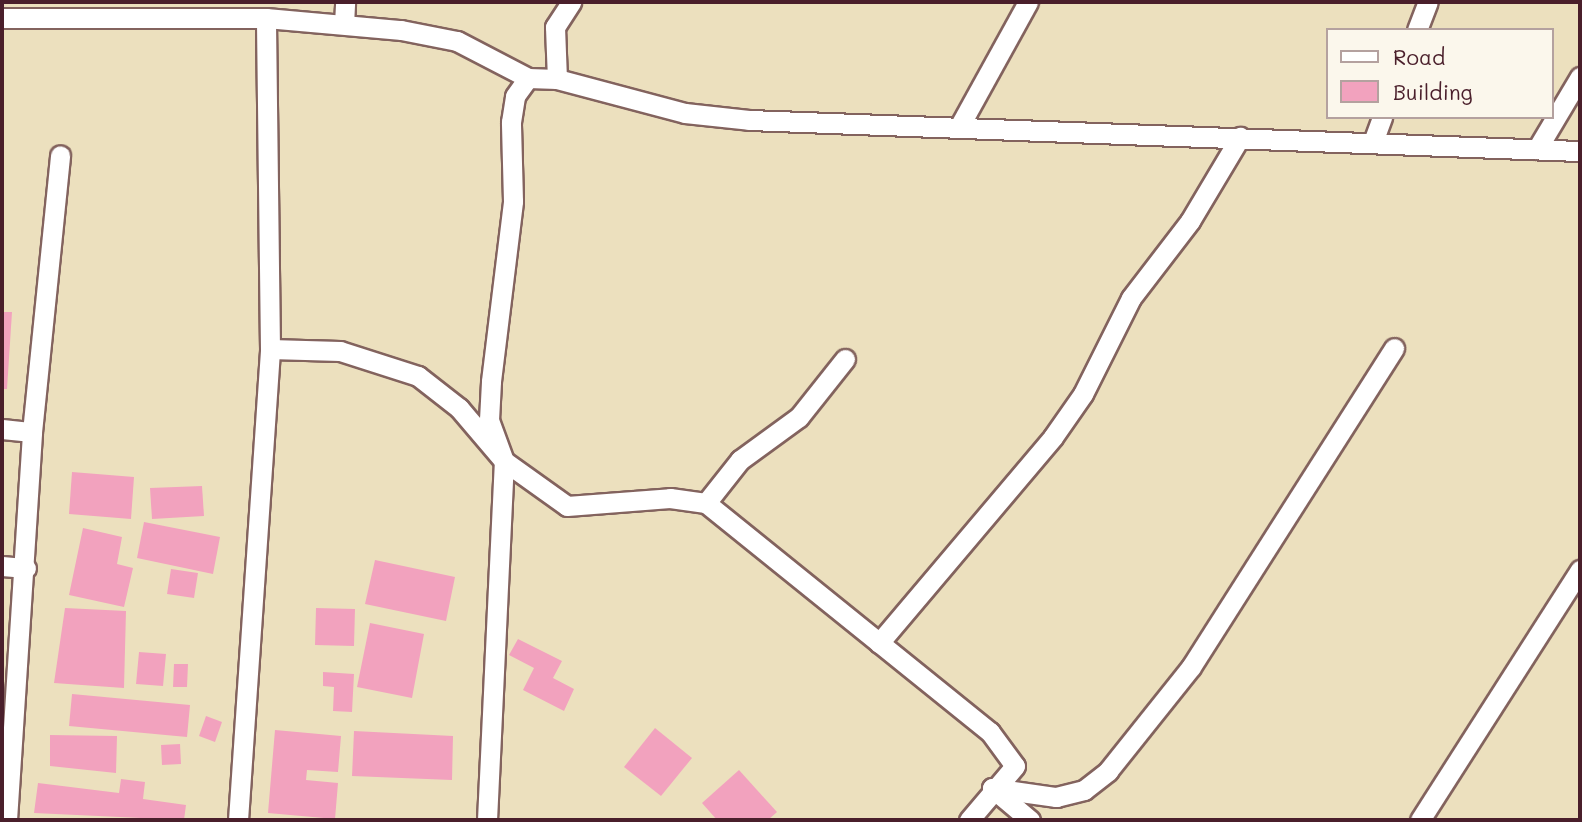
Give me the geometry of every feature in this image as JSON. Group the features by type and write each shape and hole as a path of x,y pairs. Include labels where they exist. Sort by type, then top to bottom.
{"street":[{"path":"344,24 345,2"},
{"path":"557,79 555,27 571,2"},
{"path":"959,127 1028,2"},
{"path":"1417,28 1427,2"},
{"path":"2,18 266,19 344,24 457,41 528,78 557,79 684,113 959,127 1580,151"},
{"path":"238,820 270,349 266,19"},
{"path":"1537,149 1580,77"},
{"path":"487,820 504,461 489,420 491,382 513,201 511,122 515,96 528,78"},
{"path":"1373,142 1381,119"},
{"path":"879,643 1053,437 1083,394 1131,298 1190,221 1240,137"},
{"path":"5,812 26,568 32,432 60,155"},
{"path":"992,788 1056,797 1084,790 1108,772 1191,667 1394,348"},
{"path":"270,349 340,351 418,376 459,408 504,461 567,506 670,498 706,503 990,732 1015,766 992,788 968,820"},
{"path":"706,503 740,460 799,417 845,359"},
{"path":"2,429 32,432"},
{"path":"2,566 26,568"},
{"path":"1420,820 1580,570"},
{"path":"992,788 1030,820"}],"building":[{"path":"2,312 12,312 7,389 2,389"},
{"path":"72,472 134,477 131,519 69,514"},
{"path":"202,486 204,516 152,519 150,488"},
{"path":"144,522 220,537 213,574 137,558"},
{"path":"83,528 122,537 117,564 133,568 124,607 69,595"},
{"path":"375,560 455,577 446,621 365,604"},
{"path":"171,569 198,573 194,598 167,594"},
{"path":"65,608 126,611 124,688 54,683"},
{"path":"316,608 355,609 354,646 315,645"},
{"path":"370,623 424,634 412,698 357,687"},
{"path":"518,639 562,661 553,678 574,689 564,711 523,690 534,668 509,655"},
{"path":"139,652 166,654 163,686 136,684"},
{"path":"174,664 188,664 187,687 173,687"},
{"path":"323,672 354,674 352,712 333,711 334,687 323,686"},
{"path":"72,694 190,705 187,737 69,726"},
{"path":"206,716 222,722 215,742 199,736"},
{"path":"655,728 692,758 661,796 624,767"},
{"path":"275,730 341,736 338,772 307,770 306,780 338,783 335,819 268,813"},
{"path":"354,731 453,736 452,780 352,776"},
{"path":"50,735 117,736 116,773 50,766"},
{"path":"180,744 181,764 162,765 161,745"},
{"path":"739,770 777,812 768,820 717,820 702,803"},
{"path":"121,779 145,782 143,799 186,805 184,820 34,813 38,783 119,793"}]}
